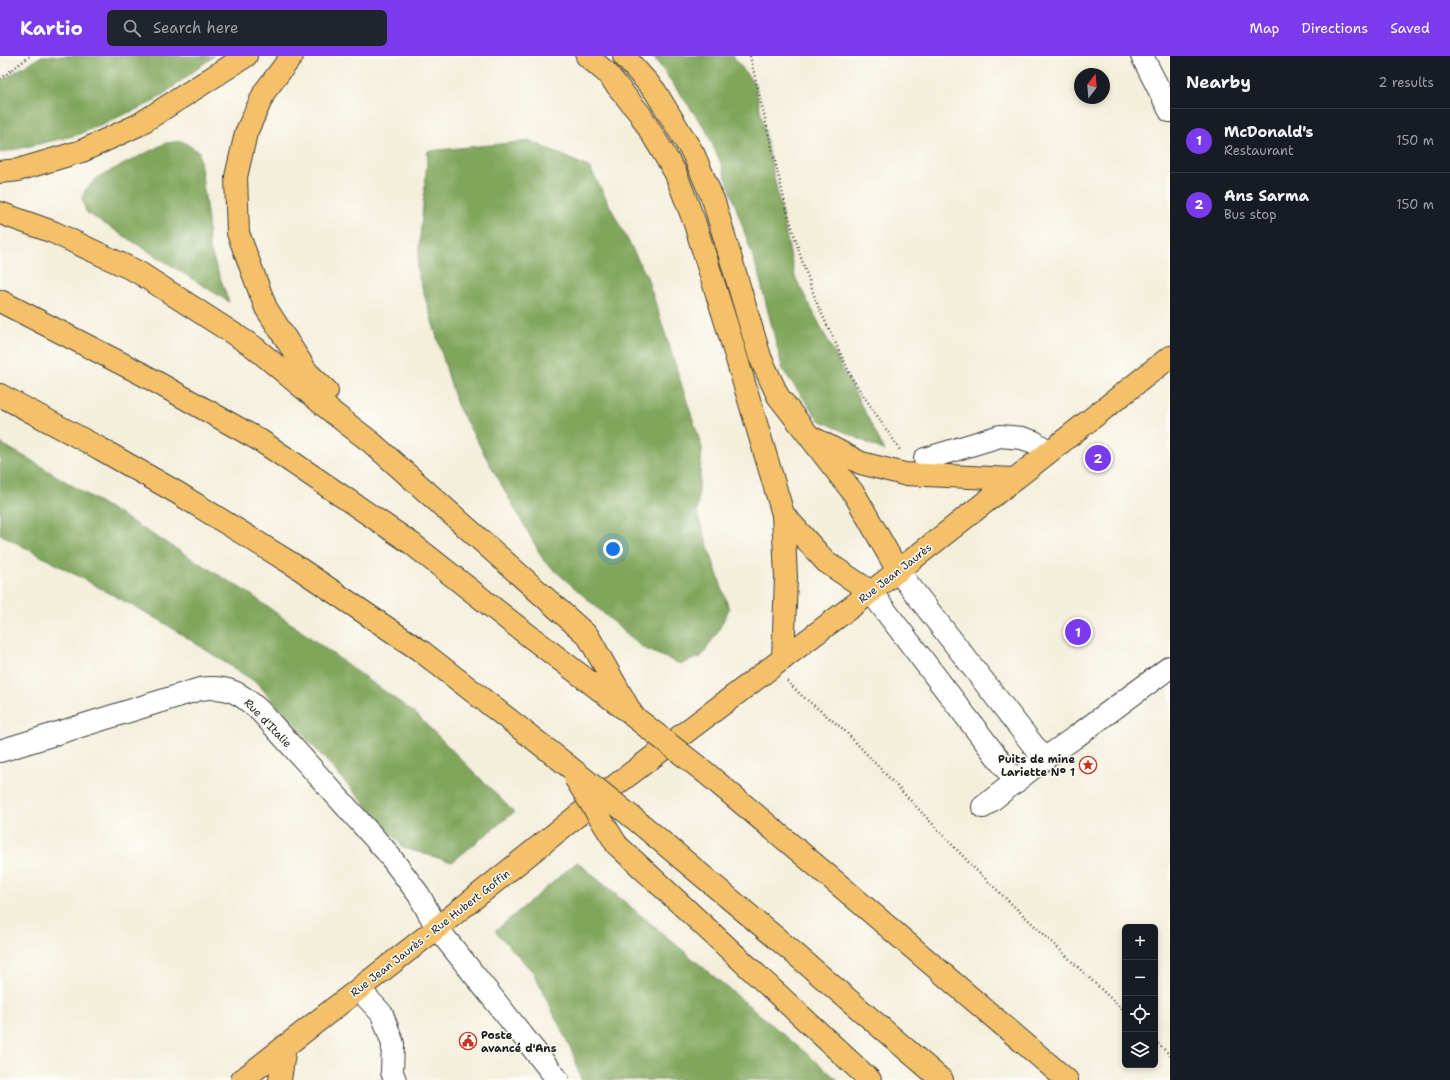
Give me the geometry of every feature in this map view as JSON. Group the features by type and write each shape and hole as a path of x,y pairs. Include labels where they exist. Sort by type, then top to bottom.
{"main road":[{"path":"0,172 18,170 82,151 138,125 246,56"},
{"path":"292,56 265,91 246,133 236,177 238,233 266,308 303,366 307,372 342,406 372,443"},
{"path":"587,56 606,72 640,114 675,172 694,221 783,514 786,578 779,662"},
{"path":"624,56 655,91 694,155 714,202 760,357 778,396 855,495 898,571"},
{"path":"0,213 53,232 138,272 254,347 372,443 588,636 633,716"},
{"path":"0,301 142,374 261,441 411,543 706,773 1067,1080"},
{"name":"Rue Jean Jaurès","path":"617,784 898,571 1170,357"},
{"path":"0,395 100,448 176,492 298,567 421,651 568,765 642,825 942,1080"},
{"path":"809,436 862,463 904,474 1014,479"},
{"path":"783,514 826,562 870,592"},
{"path":"568,765 617,845 837,1051 870,1080"},
{"name":"Rue Jean Jaurès - Rue Hubert Goffin","path":"242,1080 437,928 617,784"},
{"path":"280,1080 285,1046"},
{"path":"837,1051 864,1080"}],"street":[{"path":"1142,56 1170,111"},
{"path":"925,459 1000,436 1022,438 1034,442 1043,448 1047,453"},
{"path":"898,571 1044,759"},
{"path":"870,592 1016,782"},
{"path":"983,807 1044,759 1170,667"},
{"name":"Rue d'Italie","path":"0,751 200,688 216,687 234,691 247,699 261,712 386,850 419,895 437,928 558,1080"},
{"path":"359,989 382,1014 393,1044 392,1072 395,1080"}],"path":[{"path":"0,79 30,56"},
{"path":"750,56 786,207 801,258 818,306 853,380 902,454"},
{"path":"779,662 801,695 843,729 975,869 1122,1009"},
{"path":"1158,1044 1170,1055"}],"green space":[{"path":"42,56 214,56 153,102 77,135 0,153 0,81"},
{"path":"653,56 733,56 755,85 795,277 885,451 819,420 783,370 758,272 722,166 706,130"},
{"path":"182,141 199,152 208,221 209,247 229,302 86,212 82,198 86,189 98,177 166,143"},
{"path":"531,141 590,168 647,277 702,448 697,513 729,609 717,633 701,657 680,664 643,648 544,561 457,405 417,270 428,151"},
{"path":"0,443 29,459 250,594 416,714 514,812 452,862 404,848 257,683 161,621 0,534"},
{"path":"577,862 838,1080 581,1080 572,1051 533,972 495,931"}],"place":[{"name":"Ans Sarma","path":"1098,458"},
{"name":"McDonald's","path":"1078,632"},
{"name":"Puits de mine Lariette N° 1","path":"1088,765"},
{"name":"Poste avancé d'Ans","path":"468,1041"}]}
